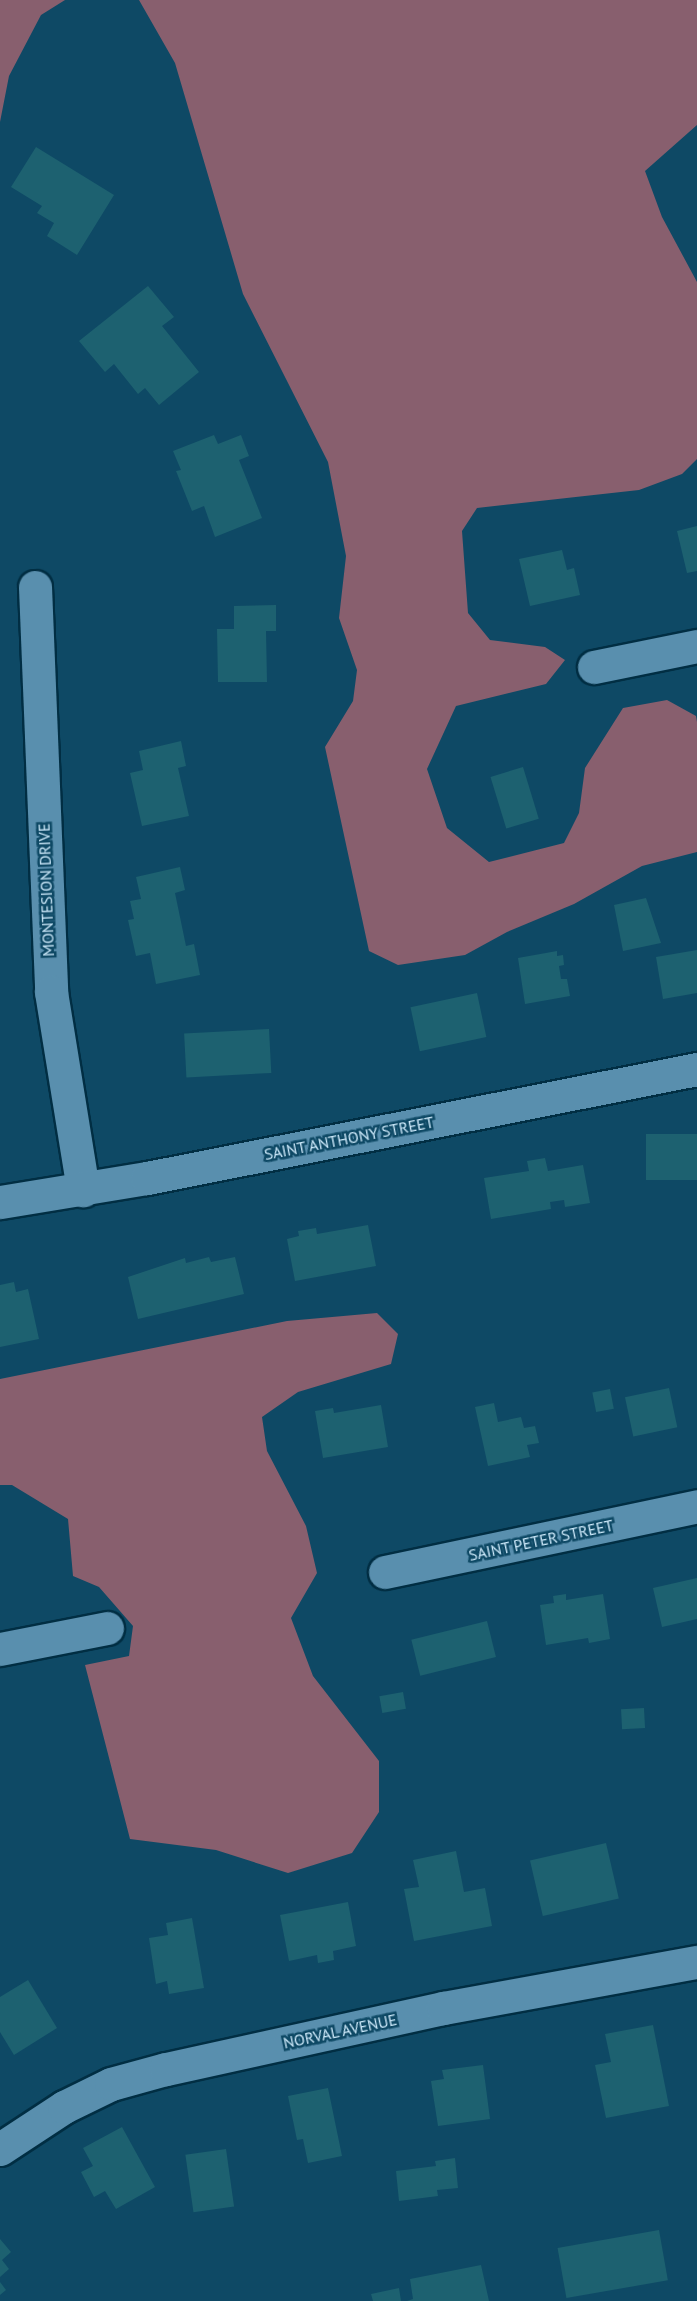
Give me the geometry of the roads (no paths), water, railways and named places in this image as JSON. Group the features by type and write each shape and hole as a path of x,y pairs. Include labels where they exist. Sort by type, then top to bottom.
{"street":[{"name":"MONTESION DRIVE","path":"35,587 51,992 83,1190"},
{"path":"594,667 697,646"},
{"name":"SAINT ANTHONY STREET","path":"0,1202 83,1190 697,1069"},
{"name":"SAINT PETER STREET","path":"385,1572 697,1506"},
{"path":"0,1649 107,1628"},
{"name":"NORVAL AVENUE","path":"0,2149 64,2107 111,2084 166,2069 443,2008 697,1962"}]}
